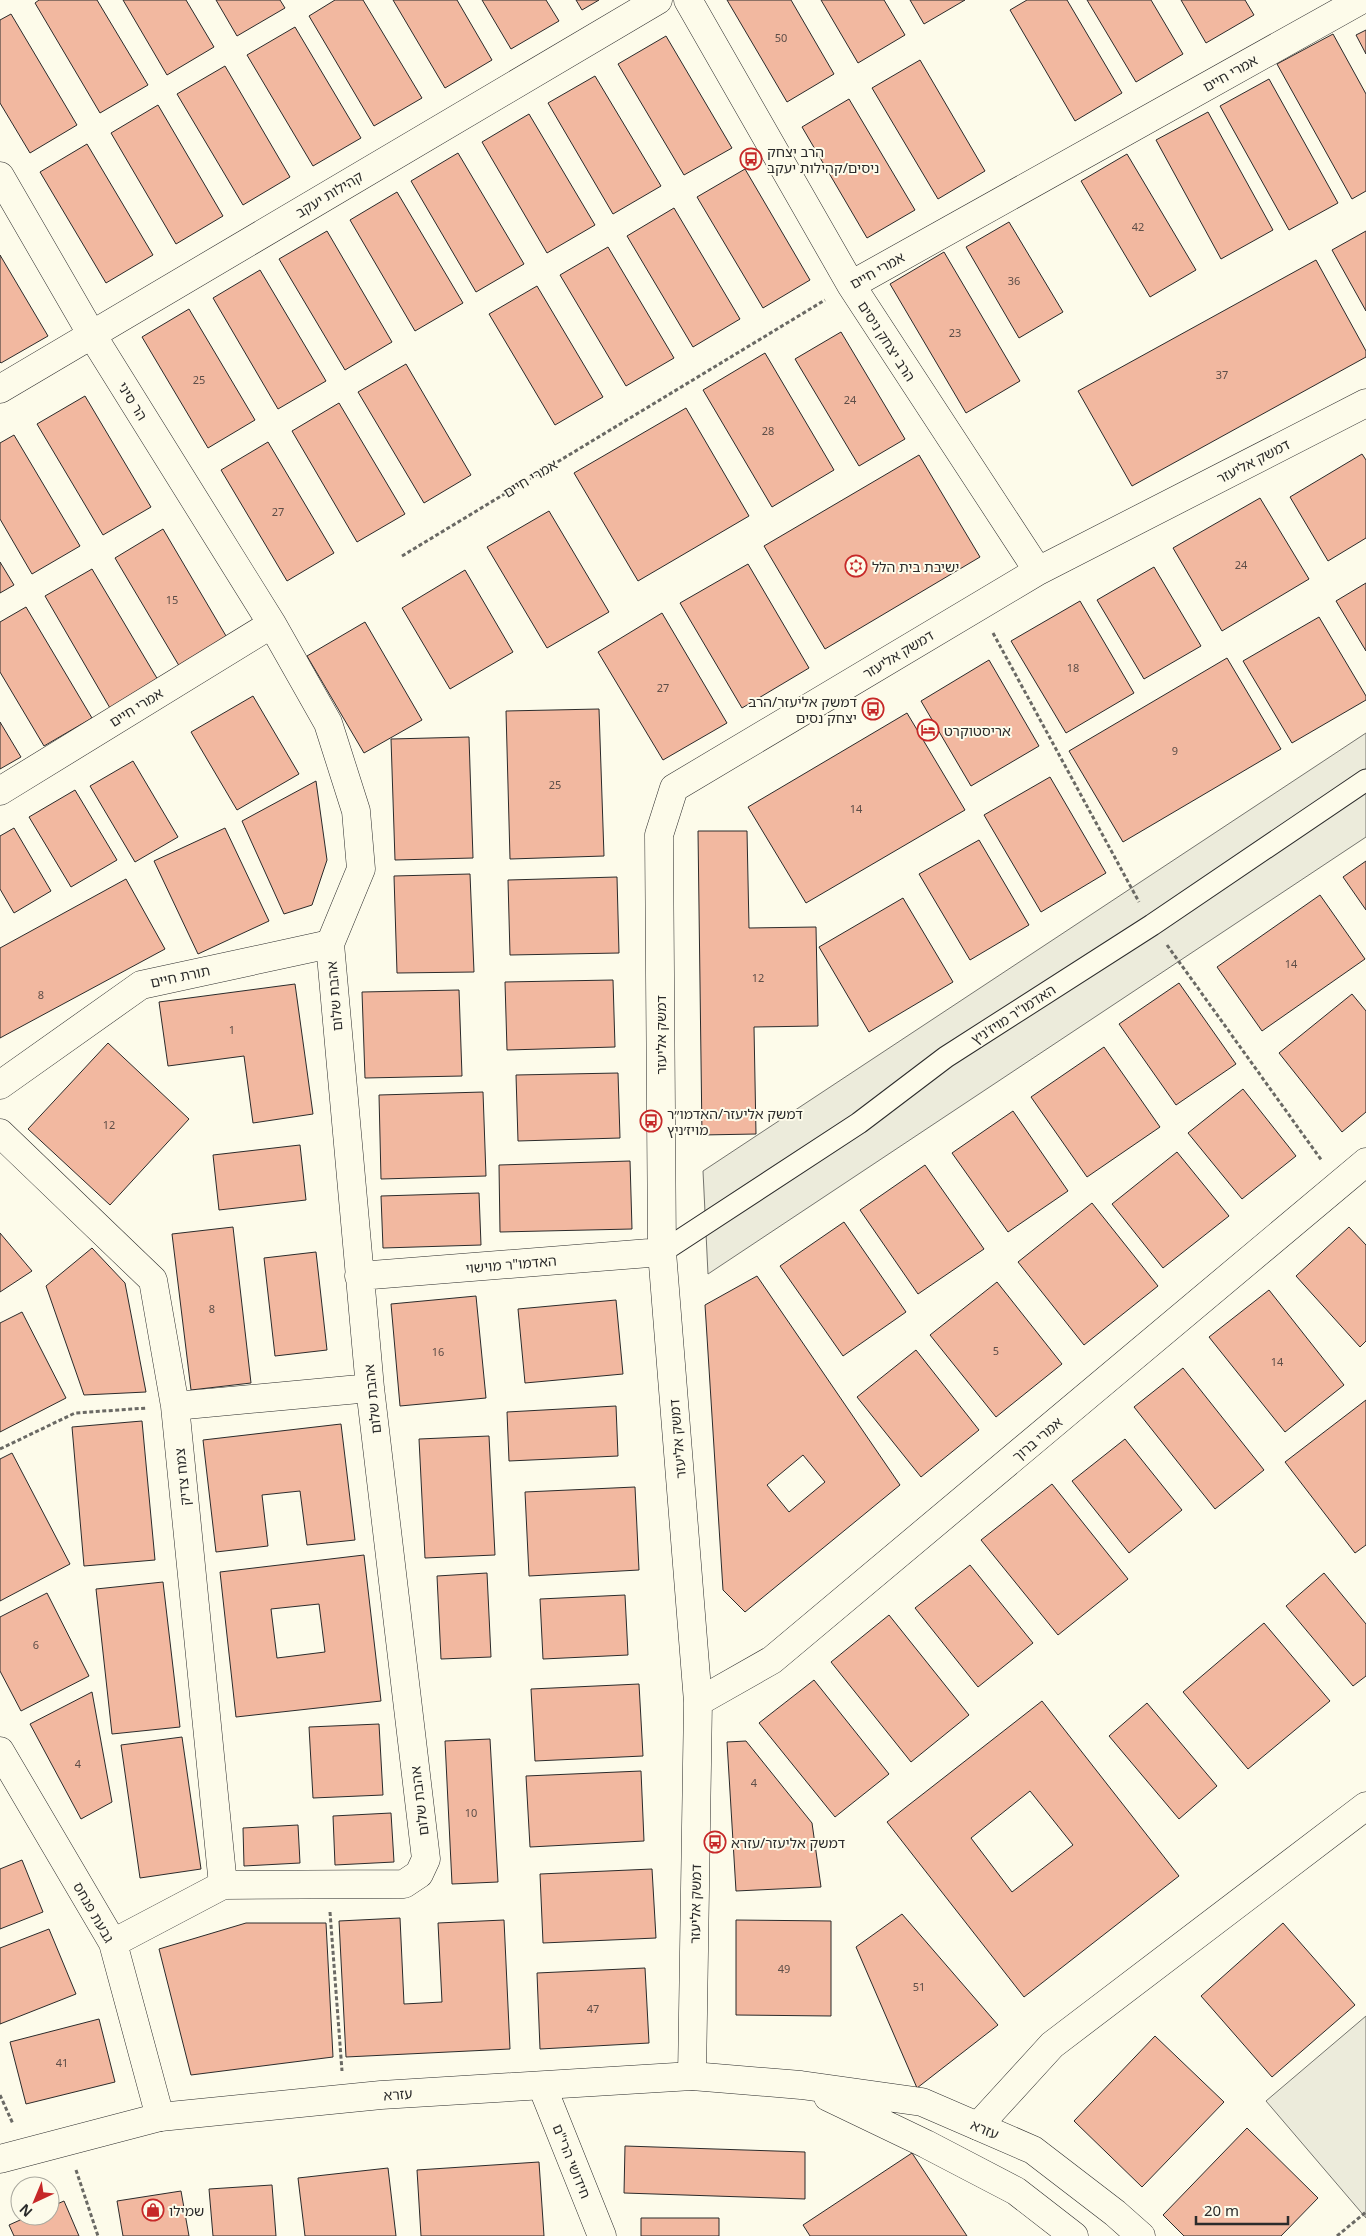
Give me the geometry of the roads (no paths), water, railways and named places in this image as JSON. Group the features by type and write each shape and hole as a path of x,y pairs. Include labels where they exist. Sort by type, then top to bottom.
{"street":[{"name":"קהילות יעקב","path":"0,389 658,0"},
{"name":"הרב יצחק ניסים","path":"688,0 851,285 1038,571"},
{"name":"אמרי חיים","path":"851,285 1361,0"},
{"name":"הר סיני","path":"0,176 92,335 272,624"},
{"name":"דמשק אליעזר","path":"692,2076 698,1702 662,1252 659,834 674,788 1038,571 1366,403"},
{"name":"אמרי חיים","path":"0,791 272,624"},
{"name":"אהבת שלום","path":"113,1942 223,1885 404,1884 419,1874 426,1859 370,1388 330,944 361,869 356,811 328,724 272,624"},
{"name":"האדמו\"ר מויז'ניץ","path":"662,1252 859,1123 946,1057 1152,925 1366,780"},
{"name":"תורת חיים","path":"0,1084 141,985 330,944"},
{"name":"צמח צדיק","path":"0,1133 153,1280 175,1406 223,1885"},
{"name":"אמרי ברוך","path":"698,1702 772,1660 1366,1162"},
{"name":"האדמו\"ר מוישוי","path":"359,1276 662,1252"},
{"path":"175,1406 370,1388"},
{"name":"גבעת פנחס","path":"0,1753 113,1942 160,2117"},
{"path":"978,2126 1052,2045 1366,1806"},
{"name":"עזרא","path":"0,2159 160,2117 344,2099 692,2076 801,2085 922,2102 1033,2150 1115,2213 1141,2236"},
{"name":"עזרא","path":"801,2085 926,2144 1016,2191 1074,2236"},
{"name":"חידושי הרי\"ם","path":"542,2086 602,2236"}],"place":[{"name":"הרב יצחק ניסים/קהילות יעקב","path":"751,159"},
{"name":"ישיבת בית הלל","path":"856,566"},
{"name":"דמשק אליעזר/הרב יצחק נסים","path":"873,709"},
{"name":"אריסטוקרט","path":"928,730"},
{"name":"דמשק אליעזר/האדמו״ר מויז׳ניץ","path":"651,1121"},
{"name":"דמשק אליעזר/עזרא","path":"715,1842"},
{"name":"שמילו","path":"153,2210"}]}
